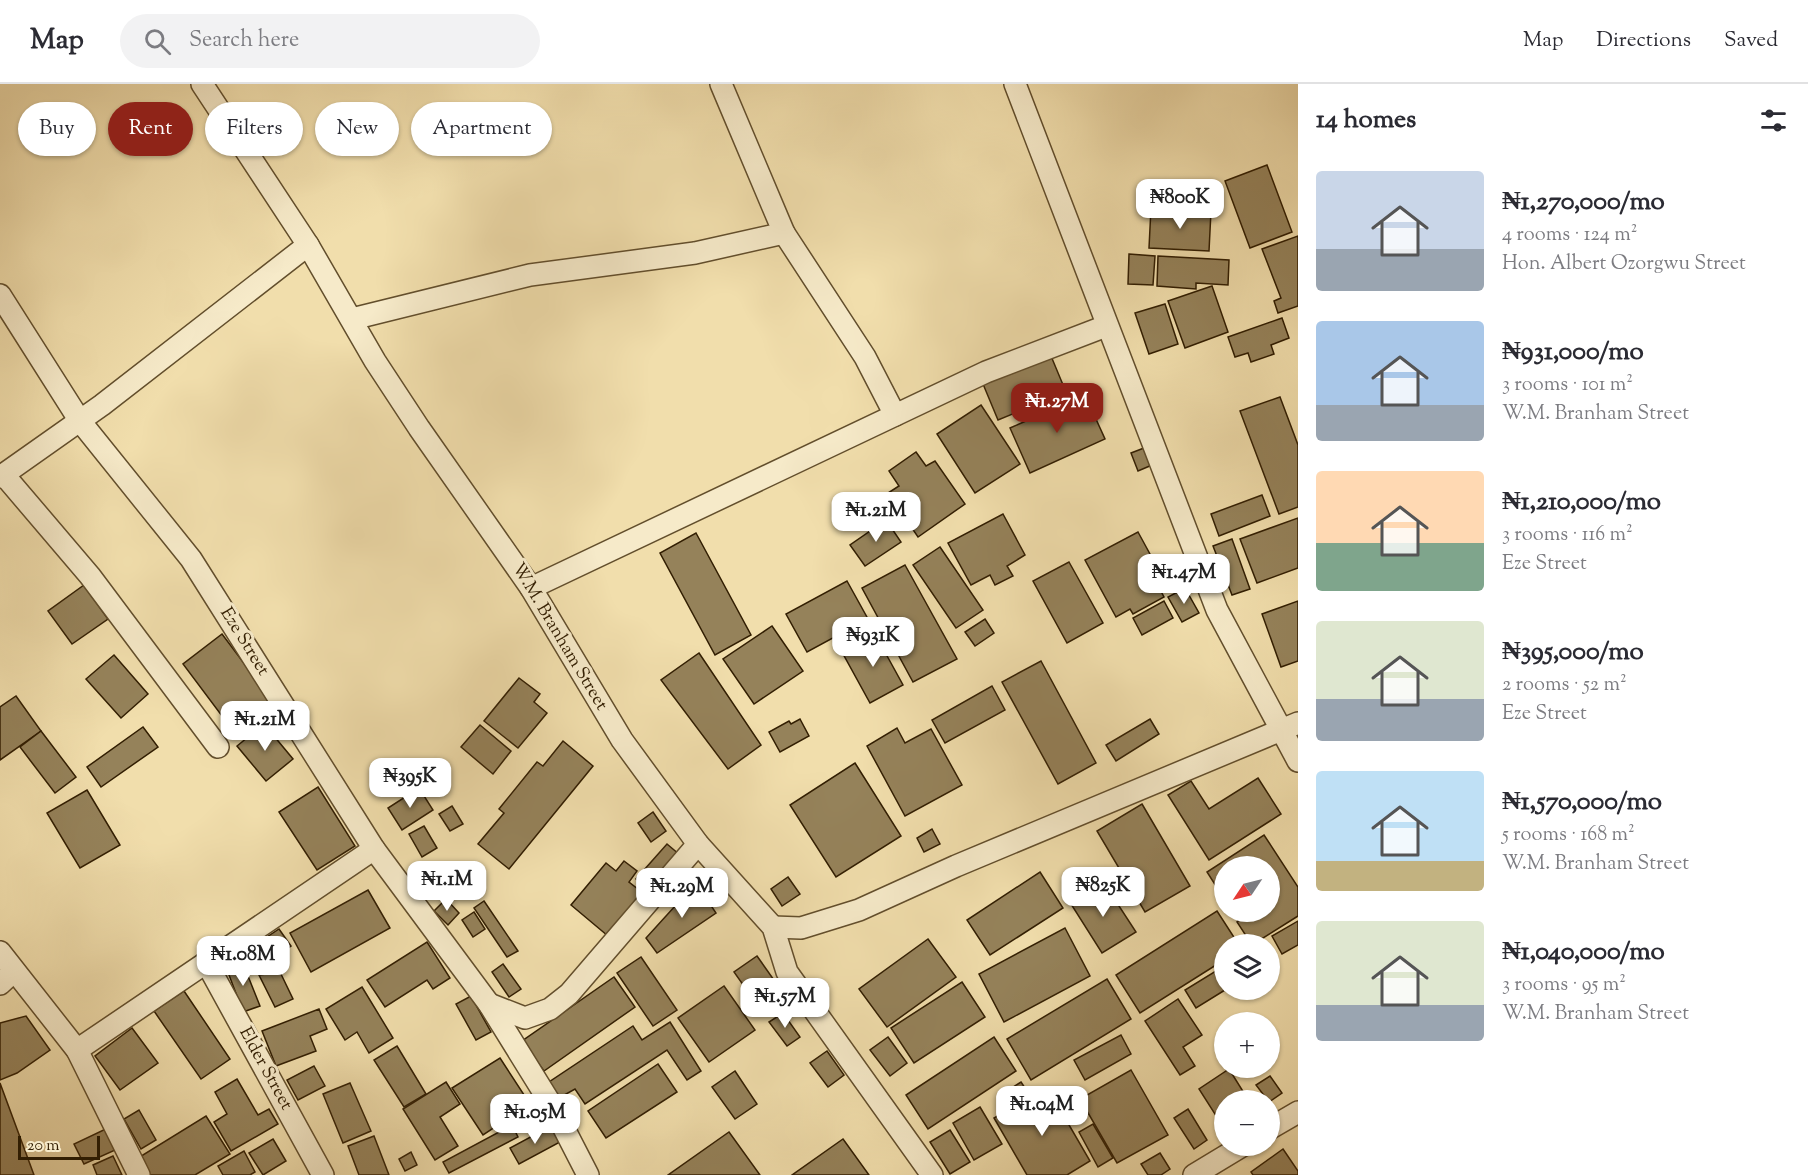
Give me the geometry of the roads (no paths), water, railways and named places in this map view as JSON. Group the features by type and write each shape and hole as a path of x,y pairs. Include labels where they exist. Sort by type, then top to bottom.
{"street":[{"name":"W.M. Branham Street","path":"202,84 308,245 375,361 531,588 622,740 698,844 773,927 787,972 932,1175"},
{"path":"721,84 784,232 865,357 895,415"},
{"path":"1016,84 1106,326 1191,536 1217,610 1289,727 1298,761"},
{"path":"352,319 530,275 694,253 784,232"},
{"path":"218,747 90,576 2,476 80,421 308,245"},
{"name":"Eze Street","path":"0,295 80,421 191,559 374,849 489,1004 554,1109 588,1175"},
{"path":"531,588 986,372 1106,326"},
{"path":"773,927 801,928 859,910 966,861 1289,727"},
{"path":"489,1004 525,1018 550,1009 569,994 698,844"},
{"path":"77,1050 374,849"},
{"path":"0,952 7,977 77,1050 139,1175"},
{"name":"Elder Street","path":"206,962 323,1175"},
{"path":"1280,1123 1298,1112"},
{"path":"1194,1175 1225,1156"}]}
